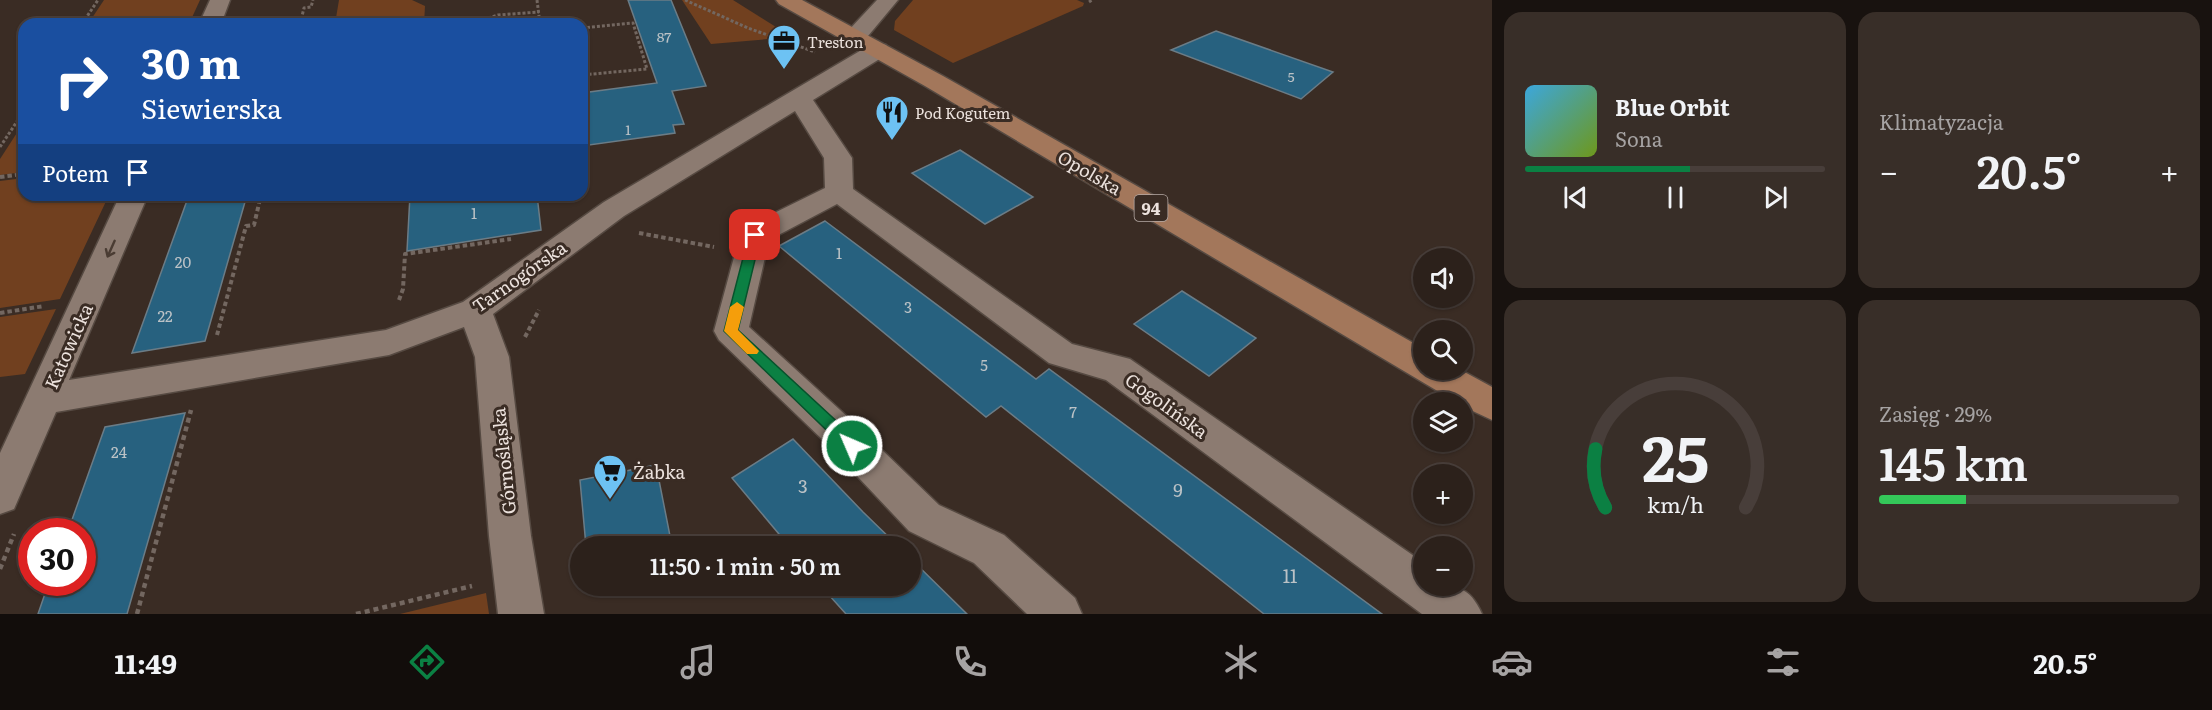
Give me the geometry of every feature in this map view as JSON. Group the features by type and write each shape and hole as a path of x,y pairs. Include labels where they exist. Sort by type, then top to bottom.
{"main road":[{"name":"Opolska","path":"786,0 867,43 1413,360"},
{"path":"1448,380 1492,405"}],"street":[{"path":"212,18 220,0"},
{"name":"Tarnogórska","path":"44,399 389,342 475,309 614,209 798,96 867,43 888,0"},
{"path":"798,96 838,158 838,192 755,235 731,331 838,431 924,518 988,549 1059,614"},
{"name":"Gogolińska","path":"838,192 1061,354 1117,369 1459,614"},
{"name":"Katowicka","path":"0,496 131,201"},
{"name":"Górnośląska","path":"475,309 492,357 521,614"}],"path":[{"path":"86,18 98,0"},
{"path":"302,18 304,8 311,7 313,0"},
{"path":"537,0 540,18"},
{"path":"488,18 498,15 539,12"},
{"path":"588,27 633,22 647,69 588,74"},
{"path":"0,147 18,120"},
{"path":"0,177 18,175"},
{"path":"214,346 246,226 254,225 260,201"},
{"path":"637,233 751,253"},
{"path":"395,306 404,292 401,266 405,254 517,238"},
{"path":"0,313 54,305"},
{"path":"137,614 193,403"},
{"path":"356,614 516,576"}],"shaded area":[{"path":"104,0 200,0 192,18 92,18"},
{"path":"339,0 412,0 425,6 424,18 336,18"},
{"path":"682,0 733,0 792,37 711,44"},
{"path":"913,0 1077,0 1084,3 1083,6 953,63 894,30 895,21"},
{"path":"18,131 18,173 0,175 0,159"},
{"path":"18,179 18,201 106,201 60,299 0,308 0,181"},
{"path":"56,309 25,374 0,377 0,317"},
{"path":"486,593 489,614 400,614"}],"building":[{"path":"628,0 671,0 706,86 672,91 684,124 673,125 675,133 588,145 588,92 657,83"},
{"path":"1216,31 1333,72 1301,99 1171,50"},
{"path":"960,150 1033,197 985,224 912,173"},
{"path":"187,201 245,201 205,341 132,353"},
{"path":"410,201 538,201 541,230 407,251"},
{"path":"825,221 1036,379 1049,369 1382,614 1264,614 1001,406 986,417 779,246"},
{"path":"1182,291 1256,338 1209,376 1134,324"},
{"path":"185,413 127,614 38,614 44,596 96,596 96,518 73,518 105,427"},
{"path":"793,439 888,536 781,536 732,478"},
{"path":"656,465 670,536 585,536 580,480"},
{"path":"921,569 967,614 846,614 830,596 921,596"}],"slow traffic":[{"path":"737,307 731,331 752,351"}],"place":[{"name":"Treston","path":"784,70"},
{"name":"Pod Kogutem","path":"892,141"},
{"name":"Żabka","path":"610,500"}],"route":[{"path":"755,235 731,331 852,446"}]}
